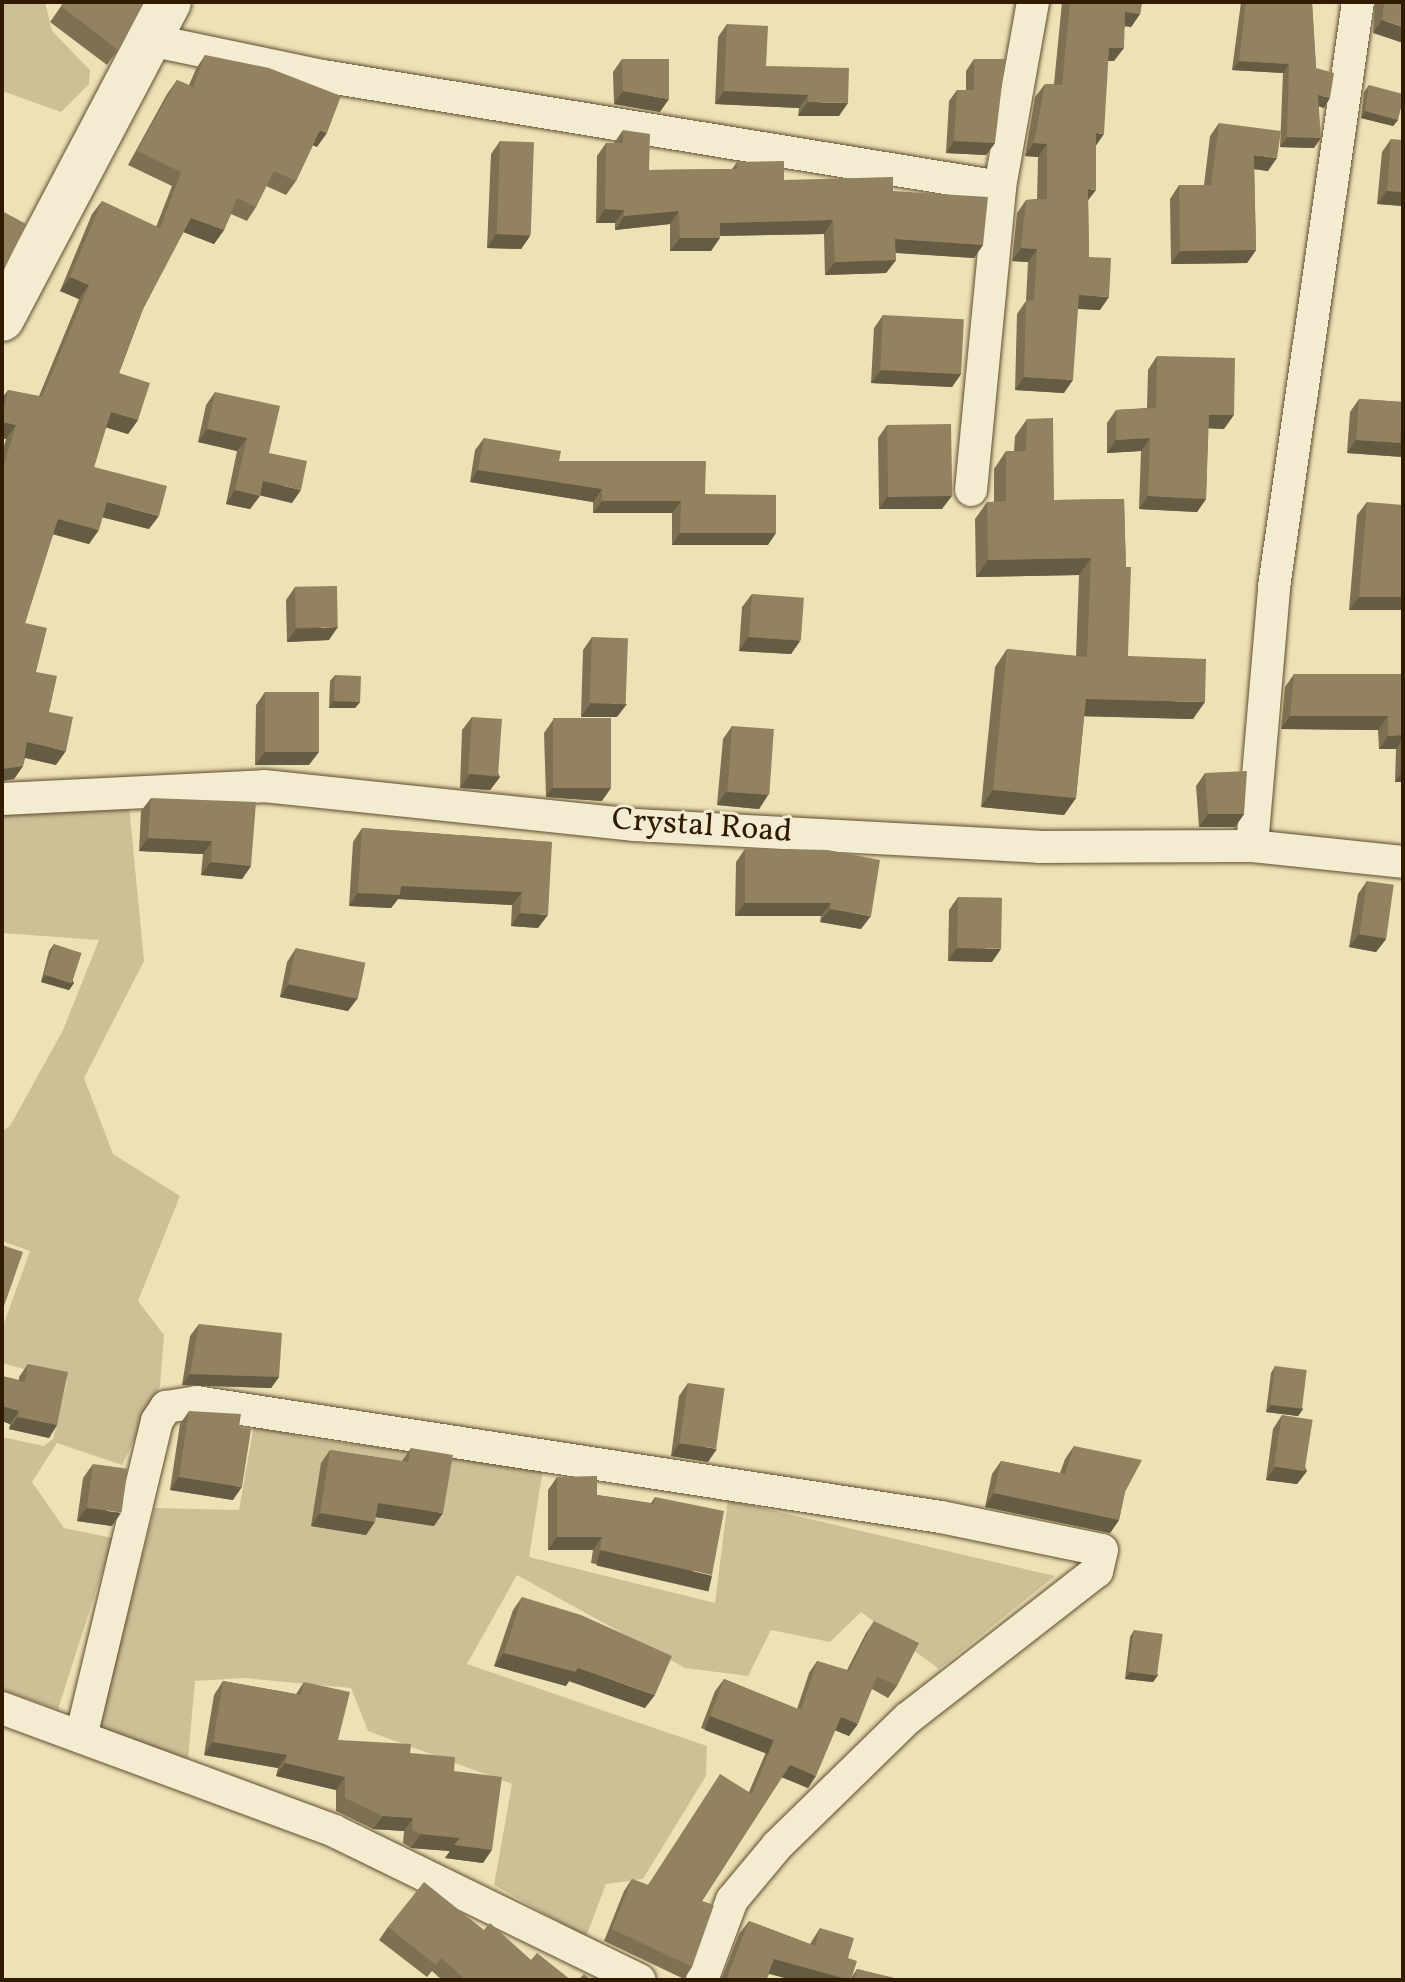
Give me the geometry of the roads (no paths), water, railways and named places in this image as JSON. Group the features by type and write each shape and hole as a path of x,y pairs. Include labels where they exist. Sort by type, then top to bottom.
{"street":[{"path":"971,490 1000,187 1033,2"},
{"path":"1252,846 1274,587 1358,2"},
{"path":"2,319 160,21 338,78 1000,187"},
{"name":"Crystal Road","path":"2,799 264,786 651,826 1038,847 1252,846 1403,862"},
{"path":"81,1737 157,1421 166,1407 196,1402 941,1517 1102,1550 1097,1571 908,1718 777,1846 732,1900 702,1980"},
{"path":"2,1708 334,1831 640,1980"}]}
